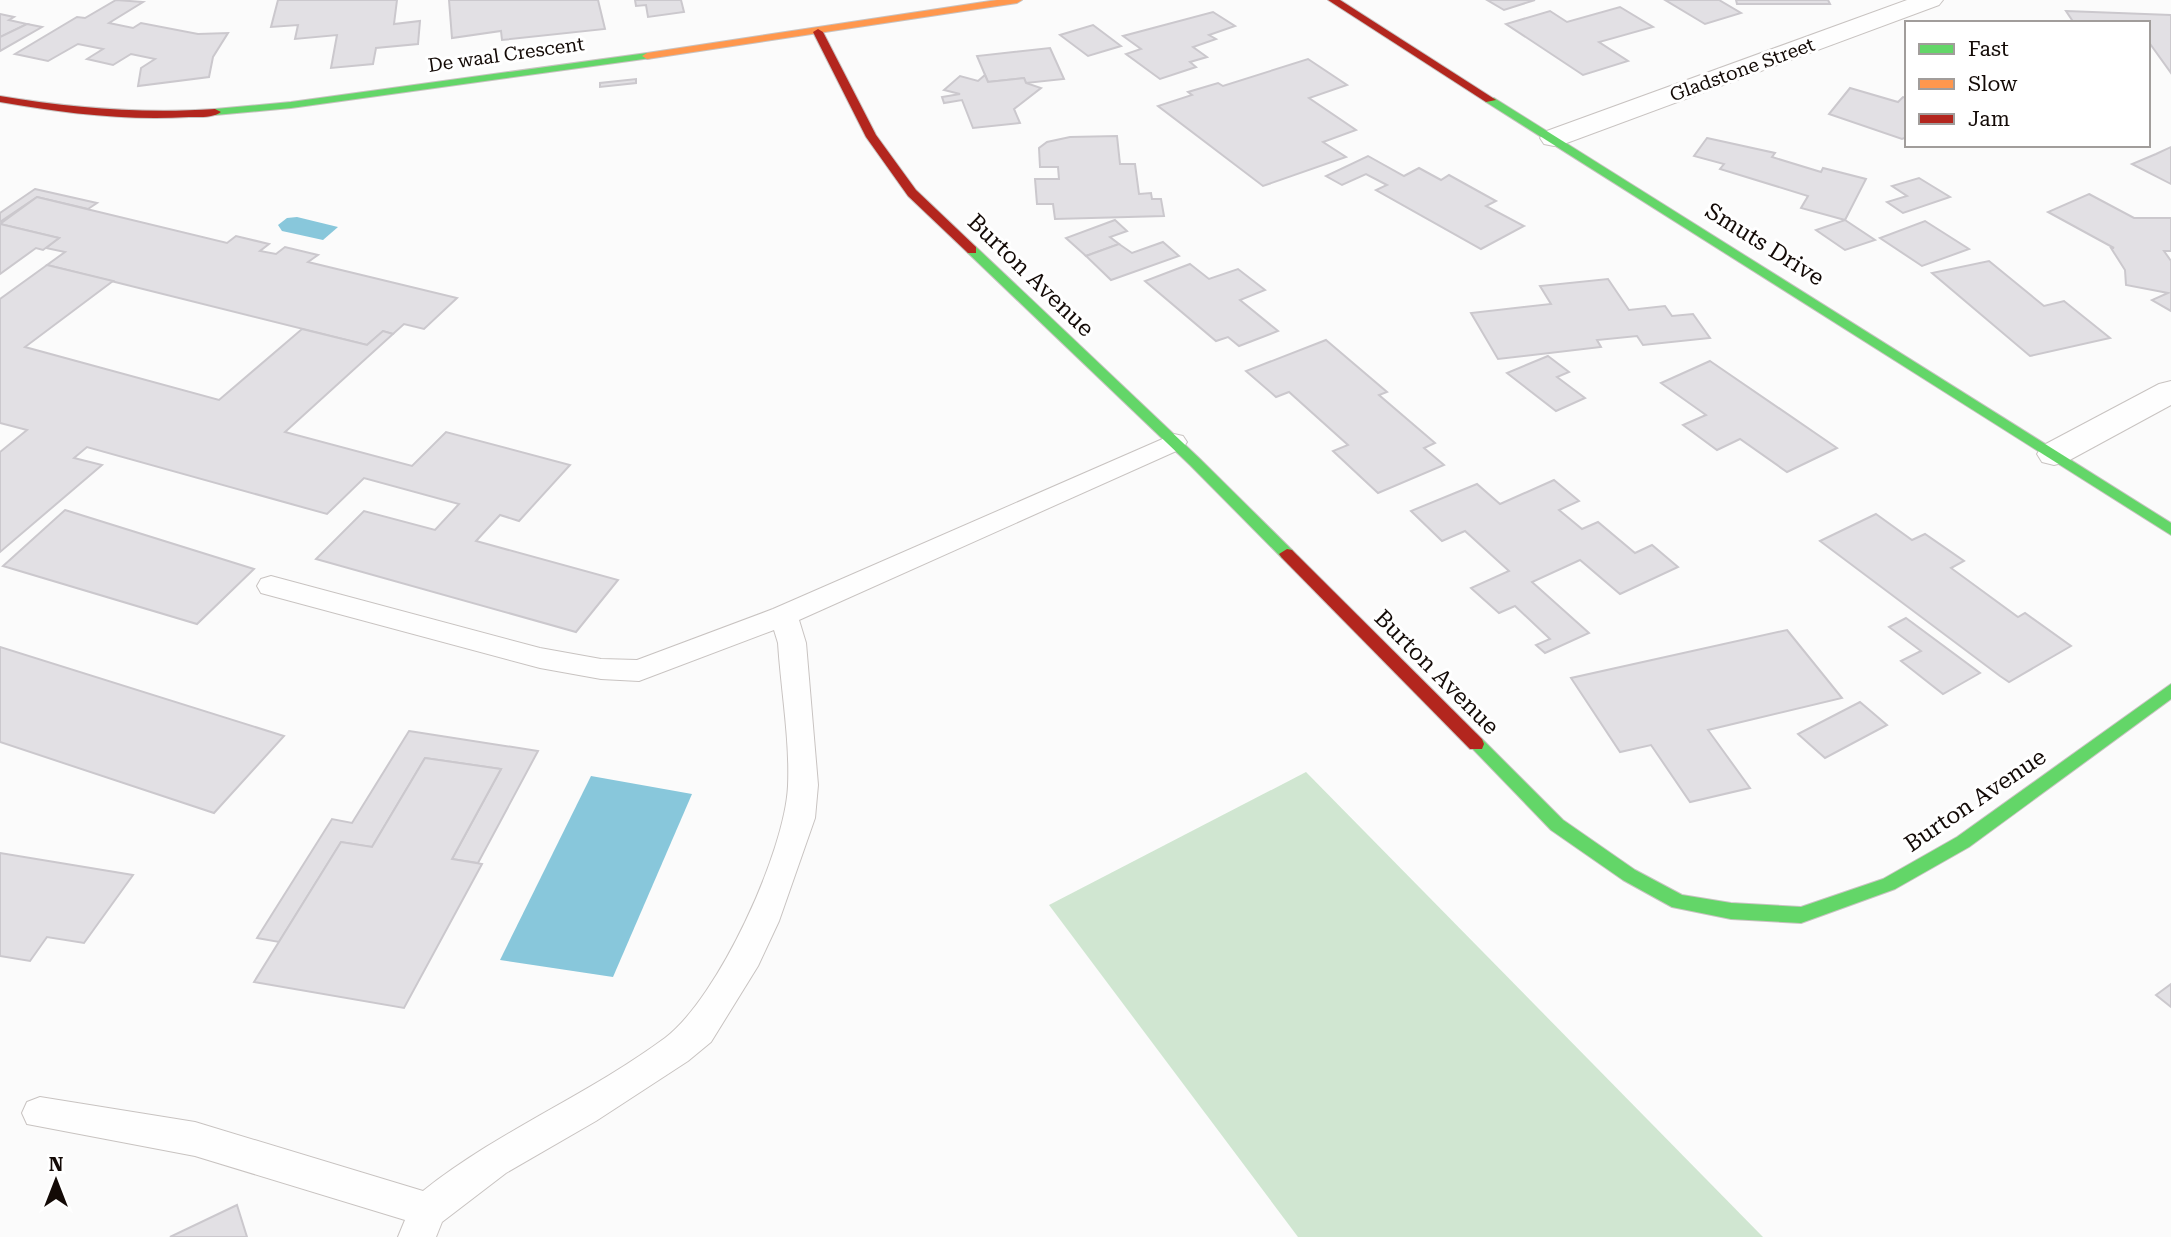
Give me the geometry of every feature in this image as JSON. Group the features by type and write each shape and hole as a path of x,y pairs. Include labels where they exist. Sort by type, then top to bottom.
{"street":[{"name":"De waal Crescent","path":"0,100 74,113 163,117 207,113 304,103 818,32 1017,0"},
{"name":"Smuts Drive","path":"1333,0 2171,530"},
{"name":"Gladstone Street","path":"1554,138 1930,0"},
{"name":"Burton Avenue","path":"818,32 870,135 912,193 1174,442 1557,825 1629,875 1678,902 1731,911 1801,915 1889,884 1963,842 2171,690"},
{"path":"2054,454 2171,391"}],"lane":[{"path":"271,586 540,658 601,669 639,671 783,616 1174,442"},
{"path":"40,1113 195,1139 423,1224 493,1161 583,1110 676,1050 699,1031 739,968 763,921 799,818 803,785 792,643 783,616"}],"green space":[{"path":"1306,772 1763,1237 1298,1237 1049,905"}],"water":[{"path":"297,217 338,227 323,240 282,231 278,225 287,218"},
{"path":"591,776 692,794 613,977 500,960"}],"building":[{"path":"116,0 143,2 109,23 133,28 141,23 198,34 228,33 213,57 209,77 138,86 141,68 155,59 131,54 113,65 87,59 103,49 78,44 48,61 15,54 77,17 85,18"},
{"path":"278,0 397,0 394,24 420,21 418,44 376,48 373,64 331,68 337,35 295,39 298,25 271,27"},
{"path":"449,0 598,0 605,29 502,40 501,31 452,38"},
{"path":"635,0 681,0 684,12 648,17 646,5 636,6"},
{"path":"1487,0 1535,0 1504,10"},
{"path":"1665,0 1719,0 1741,13 1705,24"},
{"path":"1736,0 1828,0 1830,4 1737,4"},
{"path":"1620,7 1653,27 1599,42 1628,61 1583,75 1506,24 1550,11 1567,22"},
{"path":"2066,11 2171,15 2171,73 2150,44 2150,21 2073,21"},
{"path":"1213,12 1235,26 1209,35 1216,39 1193,47 1207,57 1190,62 1196,67 1160,79 1126,54 1141,49 1123,36"},
{"path":"0,14 14,17 9,20 27,24 0,37"},
{"path":"27,24 42,27 0,51 0,37"},
{"path":"1093,25 1121,46 1088,56 1060,35"},
{"path":"1050,48 1064,79 1026,83 1024,78 988,82 977,56"},
{"path":"1308,59 1347,85 1309,98 1356,130 1323,142 1346,157 1263,186 1158,106 1192,95 1188,92 1218,83 1223,86"},
{"path":"985,75 988,82 1024,78 1026,83 1041,88 1014,109 1020,123 973,128 962,100 944,103 942,97 960,94 944,90 960,76 978,81"},
{"path":"636,79 636,83 600,87 600,83"},
{"path":"1850,88 1898,102 1905,98 1905,138 1902,139 1829,114"},
{"path":"1117,136 1120,164 1135,164 1139,194 1151,193 1152,199 1161,199 1164,216 1055,219 1053,204 1037,204 1035,179 1059,179 1058,167 1040,167 1039,148 1047,142 1070,137"},
{"path":"1707,138 1775,153 1772,157 1821,172 1823,168 1866,179 1845,220 1801,208 1808,196 1720,169 1724,164 1694,156"},
{"path":"2171,147 2171,184 2132,164 2156,154"},
{"path":"1368,156 1404,176 1419,168 1441,180 1449,175 1496,201 1486,206 1524,226 1481,249 1376,190 1387,185 1366,174 1342,185 1326,176"},
{"path":"1919,178 1950,197 1903,213 1887,202 1907,196 1892,186"},
{"path":"35,189 97,203 88,209 37,197 0,222 0,213"},
{"path":"2089,194 2134,218 2171,218 2171,251 2164,251 2171,261 2171,311 2152,300 2168,293 2126,285 2125,270 2111,248 2114,248 2048,212"},
{"path":"37,197 227,243 236,236 269,244 260,251 276,254 285,247 318,255 308,262 457,298 424,329 404,324 393,334 383,331 367,345 47,265 65,252 46,248 59,238 0,224"},
{"path":"1115,220 1127,231 1110,237 1119,244 1086,256 1066,238"},
{"path":"1845,220 1875,240 1845,250 1816,230"},
{"path":"1925,221 1969,249 1922,266 1880,238"},
{"path":"0,224 59,238 43,250 36,248 0,274"},
{"path":"1163,242 1179,256 1111,280 1086,256 1119,244 1132,253"},
{"path":"1989,261 2044,306 2064,301 2110,338 2030,356 1932,273"},
{"path":"1190,264 1209,279 1238,269 1265,290 1240,300 1278,331 1239,346 1228,337 1216,341 1145,281"},
{"path":"47,265 113,281 25,347 219,400 302,329 367,345 383,331 393,334 285,432 412,466 446,432 570,465 519,521 500,515 476,541 618,580 576,632 316,559 364,511 435,530 459,504 364,478 327,514 87,447 74,458 102,465 0,552 0,452 27,430 0,423 0,299"},
{"path":"1608,279 1629,310 1665,306 1672,316 1693,314 1710,338 1643,345 1637,336 1597,340 1601,347 1498,359 1471,313 1551,304 1540,286"},
{"path":"1326,340 1387,392 1379,395 1435,443 1424,448 1444,465 1378,493 1333,451 1348,445 1289,392 1276,397 1246,371"},
{"path":"1548,356 1569,372 1557,377 1585,398 1556,411 1507,373"},
{"path":"1710,361 1837,448 1787,472 1740,439 1717,450 1683,425 1706,415 1661,383"},
{"path":"1554,480 1579,501 1559,510 1582,529 1598,522 1635,553 1652,545 1678,567 1620,594 1580,560 1532,582 1589,633 1545,653 1536,645 1550,639 1515,606 1499,613 1471,588 1509,571 1465,531 1442,541 1411,511 1477,484 1500,504"},
{"path":"65,510 254,569 197,624 3,566"},
{"path":"1876,514 1912,540 1925,534 1964,561 1951,568 2018,617 2025,613 2071,646 2009,682 2000,676 1820,541"},
{"path":"1906,618 1980,673 1943,694 1901,661 1921,651 1889,627"},
{"path":"1787,630 1842,698 1708,730 1750,788 1690,802 1651,745 1620,752 1571,678"},
{"path":"0,647 284,736 214,813 0,742"},
{"path":"1860,702 1887,725 1825,758 1798,734"},
{"path":"409,731 538,751 478,863 452,859 501,769 425,758 372,847 341,842 279,942 257,938 332,819 352,823"},
{"path":"425,758 501,769 452,859 482,864 404,1008 254,982 341,842 372,847"},
{"path":"0,853 133,875 84,943 47,937 30,961 0,956"},
{"path":"2171,984 2171,1007 2156,995"},
{"path":"237,1205 247,1237 170,1237"}],"traffic: fast":[{"path":"215,112 291,105 647,56"},
{"path":"1490,100 2171,530"},
{"path":"972,250 1195,462 1287,554"},
{"path":"1476,744 1557,825 1629,875 1678,902 1731,911 1801,915 1889,884 1963,842 2171,690"}],"traffic: slow":[{"path":"647,56 1017,0"}],"traffic: jam":[{"path":"1333,0 1490,100"},
{"path":"818,32 870,135 912,193 972,250"},
{"path":"0,99 55,108 133,115 215,112"},
{"path":"1287,554 1476,744"}]}
